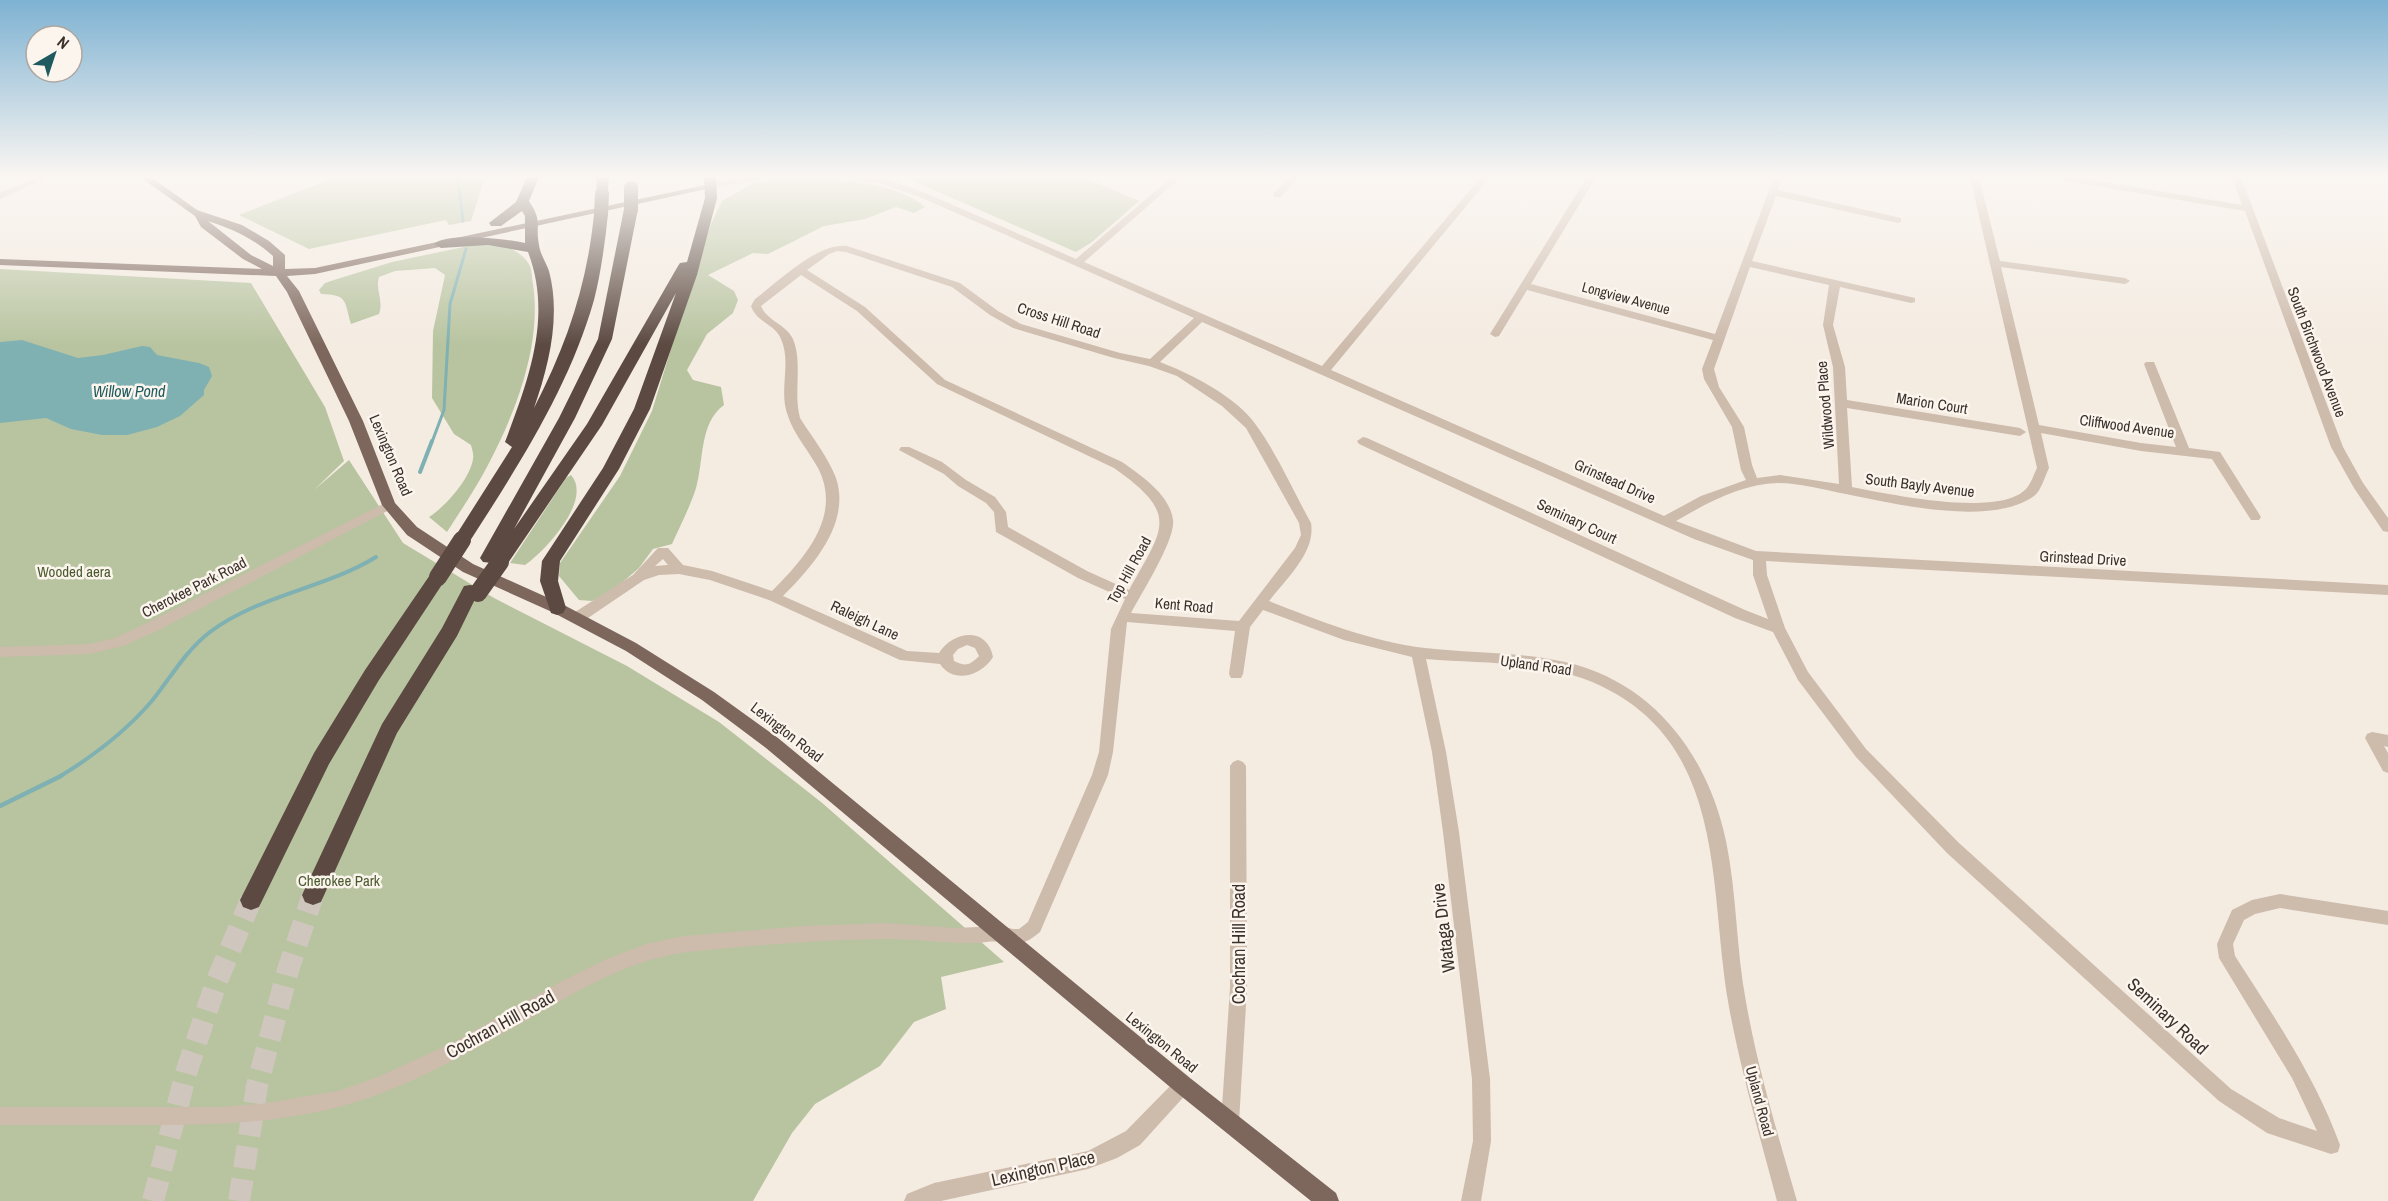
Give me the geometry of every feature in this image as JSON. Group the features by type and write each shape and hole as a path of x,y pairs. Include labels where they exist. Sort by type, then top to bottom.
{"highway":[{"path":"495,489 534,386 546,332 545,289 531,233"},
{"path":"251,900 321,759 372,675 495,489 538,416 564,360 582,311 601,233"},
{"path":"495,560 605,339 626,233"},
{"path":"556,608 549,581 551,561 611,469 642,409 690,275 701,233"},
{"path":"441,244 494,240 514,242 534,250"},
{"path":"313,895 389,730 495,560 600,416 697,246"}],"main road":[{"name":"Lexington Road","path":"216,233 247,257 279,273 293,291 321,354 353,415 389,505 411,531 468,568 577,618 632,647 708,696 772,743 1183,1085 1328,1201"},
{"name":"Lexington Road","path":"247,233 265,243 279,255 279,273"},
{"path":"279,273 312,263 450,233"},
{"path":"0,262 279,273 315,271 483,233"}],"street":[{"name":"Grinstead Drive","path":"1010,233 1665,521 1728,548 1759,557 2388,590"},
{"path":"1077,263 1112,233"},
{"path":"1323,372 1439,233"},
{"path":"1495,334 1558,233"},
{"path":"1753,481 1746,472 1741,436 1711,384 1708,369 1758,233"},
{"name":"South Bayly Avenue","path":"1665,521 1753,481 1794,480 1887,498 1988,508 2016,502 2028,496 2042,477 2043,468 1988,233"},
{"name":"South Birchwood Avenue","path":"2258,233 2337,447 2358,485 2388,528"},
{"name":"Cross Hill Road","path":"774,597 812,555 825,532 833,502 830,478 790,407 790,359 786,337 780,328 756,310 759,302 830,250 847,249 956,285 994,313 1017,326 1118,356 1152,363"},
{"path":"1747,263 1911,300"},
{"path":"1995,263 2124,281"},
{"name":"Top Hill Road","path":"800,270 861,309 941,382 1118,465 1150,490 1164,512 1166,534 1122,616 1118,629 1106,752 1100,775 1034,927 1023,936 1001,934"},
{"name":"Wildwood Place","path":"1835,283 1828,325 1838,359 1846,490"},
{"name":"Longview Avenue","path":"1526,286 1719,338"},
{"path":"1200,318 1152,363 1181,374 1221,399 1242,416 1258,437 1305,523 1307,535 1301,550 1243,626 1236,675"},
{"path":"2150,364 2184,451"},
{"name":"Marion Court","path":"1840,403 2020,432"},
{"name":"Cliffwood Avenue","path":"2034,428 2141,447 2216,455 2255,517"},
{"name":"Seminary Court","path":"1363,441 1740,614 1778,628"},
{"path":"905,450 948,471 961,482 987,494 997,504 1003,521 1002,529 1055,559 1133,597"},
{"name":"Cherokee Park Road","path":"0,652 79,651 118,642 156,625 389,505"},
{"path":"577,618 632,580 663,551 679,569"},
{"name":"Seminary Road","path":"1759,557 1760,575 1778,628 1803,675 1861,753 1947,841 2225,1095 2274,1126 2331,1145 2322,1118 2302,1077 2227,958 2225,944 2238,915 2252,907 2280,901 2388,918"},
{"path":"632,580 658,570 679,569 712,576 774,597"},
{"name":"Raleigh Lane","path":"774,597 898,653 921,659 945,659"},
{"name":"Upland Road","path":"1262,604 1378,645 1418,652 1553,665 1599,677 1646,705 1662,721 1681,747 1706,800 1717,840 1738,1007 1787,1201"},
{"name":"Kent Road","path":"1122,616 1243,626"},
{"name":"Wataga Drive","path":"1418,652 1439,752 1451,832 1481,1079 1484,1113 1483,1144 1471,1201"},
{"path":"2388,741 2372,738 2388,767"},
{"name":"Cochran Hill Road","path":"1230,1122 1237,1066 1241,917 1238,882 1238,766"},
{"name":"Cochran Hill Road","path":"0,1116 219,1116 261,1113 338,1100 364,1093 460,1048 568,987 615,964 646,952 684,944 817,933 885,931 955,936 1001,934"},
{"name":"Lexington Place","path":"914,1201 934,1193 1088,1160 1110,1151 1141,1132 1183,1085"}],"green space":[{"path":"276,233 384,233 309,249"},
{"path":"708,233 810,233 768,254 753,253 708,275 734,291 738,300 733,313 707,334 687,370 693,380 721,387 724,405 710,422 706,432 696,488 691,502 672,544 653,549 639,568 610,593 592,601 579,600 559,576 560,563 620,476 652,411"},
{"path":"1033,233 1102,233 1076,252"},
{"path":"496,244 520,254 531,268 535,307 530,354 508,423 478,482 447,532 429,517 449,500 462,484 471,467 473,456 471,445 454,434 432,398 433,331 445,275 435,268 395,271 379,277 381,304 379,314 351,324 344,300 336,296 321,294 319,290 325,283 392,262 473,245"},
{"name":"Cherokee Park","path":"0,269 251,283 325,407 344,461 314,490 349,460 403,543 494,598 627,666 719,722 821,802 1004,962 941,977 946,1009 914,1022 880,1066 815,1104 792,1133 753,1201 0,1201"},
{"path":"571,475 576,485 576,498 564,524 544,549 525,565 510,563 566,478"}],"water":[{"name":"Willow Pond","path":"22,340 78,358 142,346 150,347 157,355 209,367 212,376 204,390 204,395 180,416 157,427 127,435 102,435 71,429 46,418 0,423 0,342"}],"waterway":[{"path":"432,442 444,410 450,304 466,249"},
{"path":"420,472 432,441"},
{"path":"59,777 84,761 130,724 151,702 193,648 210,632 249,609 335,577 376,557"},
{"path":"0,806 59,777"}],"tunnel":[{"path":"239,1201 257,1086 288,970 313,895"},
{"path":"153,1201 186,1073 216,983 251,900"}],"park label":[{"name":"Wooded aera","path":"74,571"}]}
